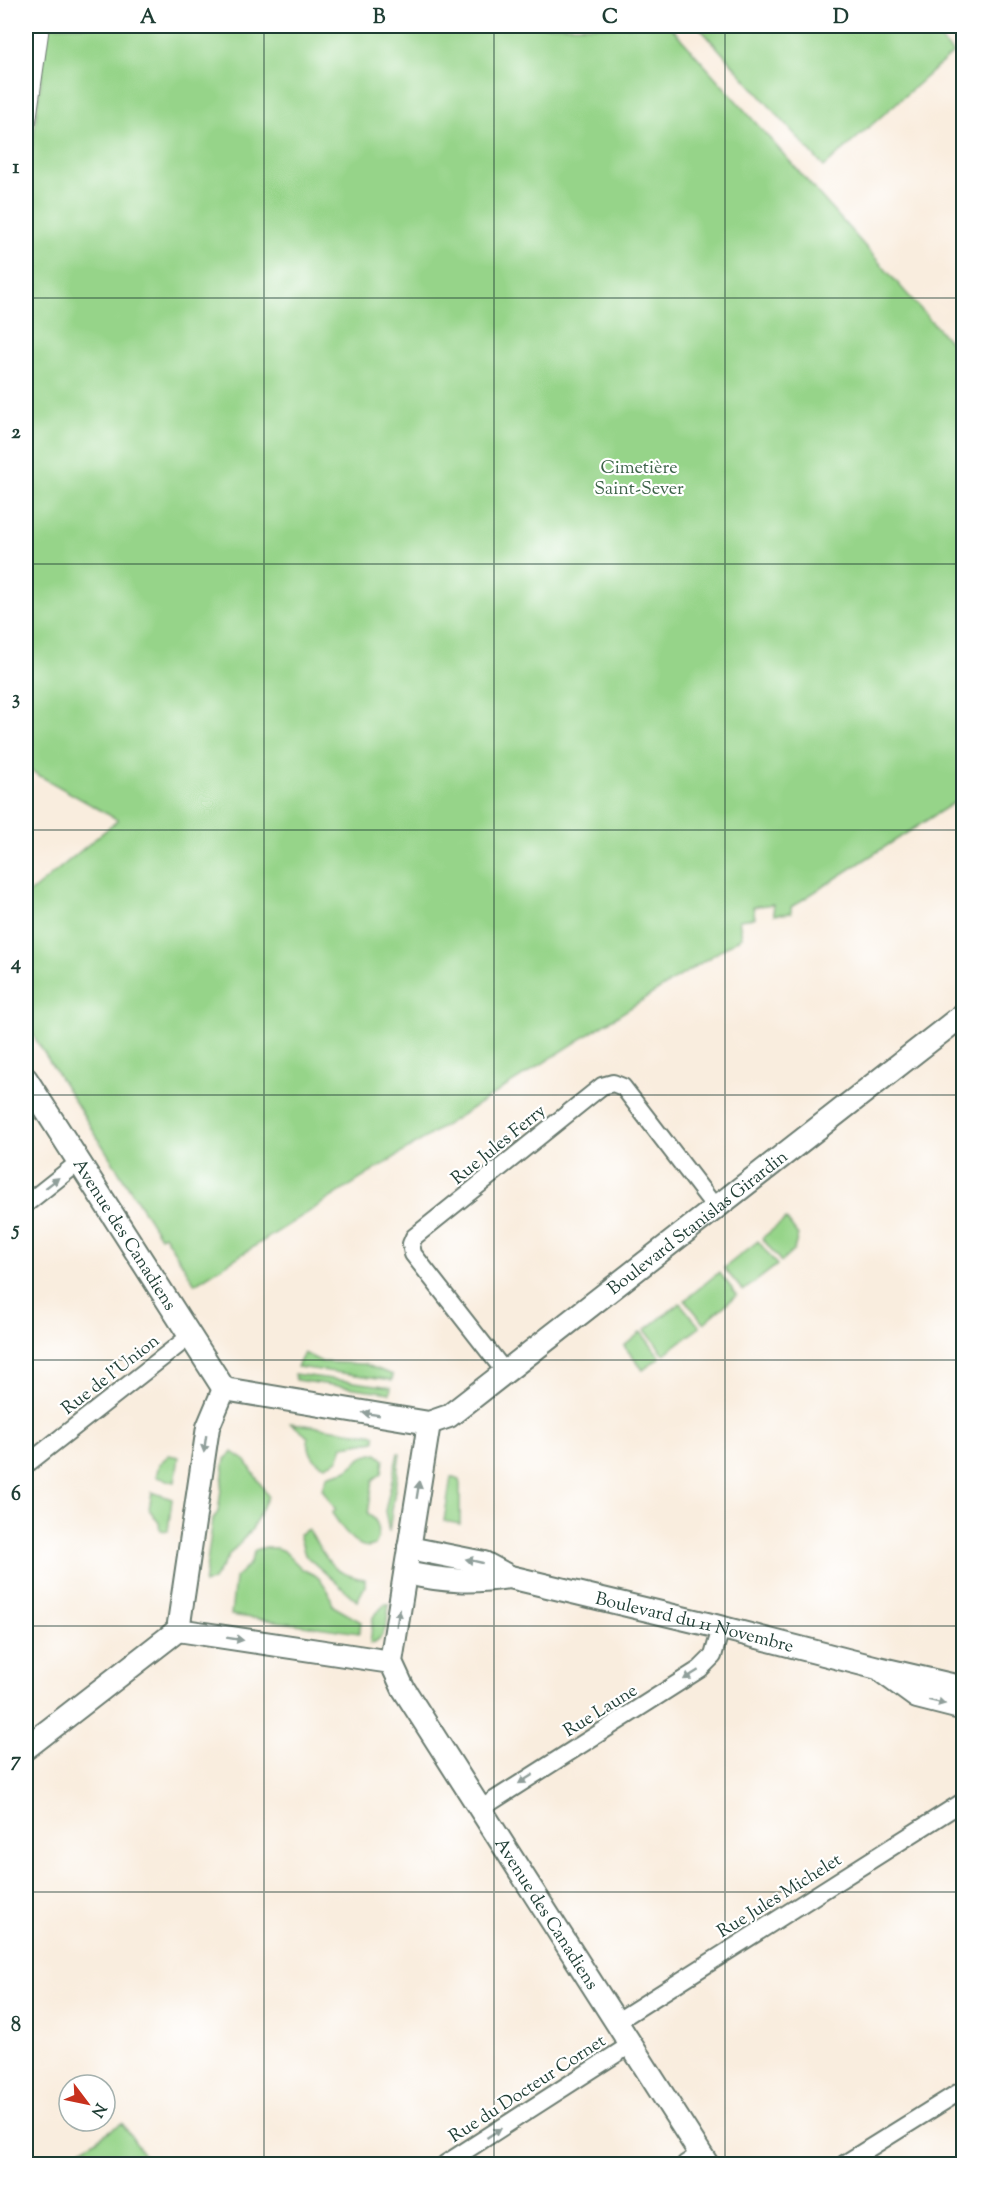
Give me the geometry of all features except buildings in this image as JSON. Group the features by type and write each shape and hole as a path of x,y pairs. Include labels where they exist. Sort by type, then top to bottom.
{"main road":[{"name":"Boulevard Stanislas Girardin","path":"429,1423 449,1416 963,1014"},
{"name":"Avenue des Canadiens","path":"26,1079 224,1389"},
{"path":"26,1748 178,1630 207,1427 224,1389 429,1423 391,1662 178,1630"},
{"name":"Boulevard du 11 Novembre","path":"409,1548 484,1563 510,1577 721,1628 963,1691"},
{"name":"Boulevard du 11 Novembre","path":"406,1573 441,1580 478,1582 510,1577"},
{"name":"Avenue des Canadiens","path":"391,1662 398,1678 616,2022 697,2161"}],"street":[{"path":"26,120 39,26"},
{"name":"Rue Jules Ferry","path":"505,1372 413,1254 411,1244 414,1237 602,1086 613,1083 623,1087 715,1207"},
{"path":"26,1204 79,1162"},
{"name":"Rue de l'Union","path":"26,1465 190,1336"},
{"name":"Rue Laune","path":"480,1809 700,1669 713,1656 721,1628"},
{"name":"Rue Jules Michelet","path":"616,2022 963,1801"},
{"name":"Rue du Docteur Cornet","path":"445,2164 630,2045"},
{"path":"843,2164 963,2089"}],"green space":[{"name":"Cimetière Saint-Sever","path":"48,26 670,26 963,357 963,797 791,907 791,913 774,915 773,904 753,907 755,918 739,920 742,937 195,1284 164,1235 160,1237 26,1024 26,896 118,820 26,768 26,194"},
{"path":"698,26 928,26 953,53 824,167"},
{"path":"786,1219 798,1235 794,1250 781,1262 762,1238"},
{"path":"758,1241 777,1265 743,1291 724,1268"},
{"path":"719,1272 737,1295 704,1323 685,1300"},
{"path":"680,1303 700,1327 664,1354 645,1330"},
{"path":"641,1332 660,1357 643,1370 624,1346"},
{"path":"304,1353 322,1362 364,1364 393,1375 392,1380 297,1367"},
{"path":"294,1374 391,1387 390,1393 296,1380"},
{"path":"291,1423 375,1435 375,1441 343,1446 338,1460 326,1466 314,1459 308,1437"},
{"path":"233,1452 246,1461 268,1496 252,1529 230,1554 213,1580 204,1584 213,1519 218,1512 225,1459"},
{"path":"398,1453 400,1453 389,1532 385,1511"},
{"path":"377,1454 384,1460 382,1473 373,1480 368,1514 377,1524 378,1536 375,1545 368,1547 356,1542 345,1531 332,1513 336,1510 322,1489 328,1476 347,1470 361,1458"},
{"path":"169,1455 179,1457 175,1482 156,1477 159,1464"},
{"path":"451,1477 459,1480 460,1484 460,1524 444,1521"},
{"path":"152,1492 172,1499 168,1531 160,1530 159,1523 149,1509"},
{"path":"308,1529 330,1563 343,1573 365,1579 365,1586 357,1601 305,1555 299,1534"},
{"path":"276,1548 284,1551 302,1569 319,1577 329,1592 333,1606 361,1622 359,1633 231,1615 235,1578 249,1564 255,1550"},
{"path":"385,1604 389,1604 386,1628 376,1641 370,1644 373,1617"},
{"path":"122,2123 150,2164 58,2164 106,2133 117,2133 117,2126"}]}
